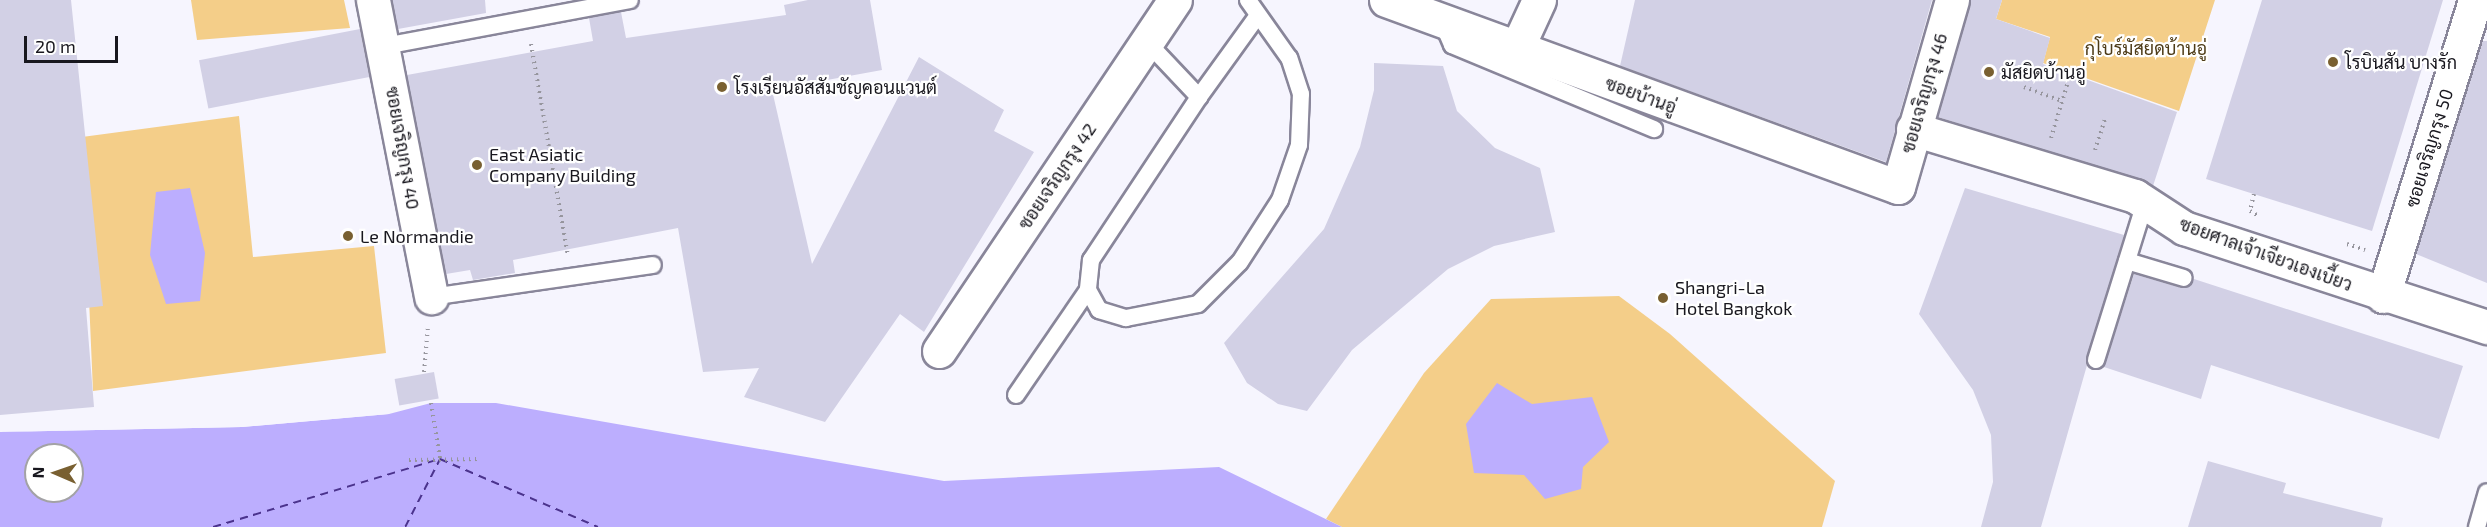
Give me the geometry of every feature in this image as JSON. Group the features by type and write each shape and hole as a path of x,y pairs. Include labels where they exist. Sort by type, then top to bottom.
{"street":[{"name":"ซอยเจริญกรุง 40","path":"373,0 385,46 431,297"},
{"name":"ซอยเจริญกรุง 42","path":"939,351 1175,0"},
{"name":"ซอยบ้านอู่","path":"1386,0 1516,50 1898,187"},
{"path":"1516,50 1539,0"},
{"name":"ซอยเจริญกรุง 46","path":"1898,187 1952,0"},
{"name":"ซอยเจริญกรุง 50","path":"2383,296 2475,0"},
{"name":"ซอยศาลเจ้าเจียวเองเบี้ยว","path":"1913,129 2135,196 2144,206 2184,228 2383,296 2487,327"}],"lane":[{"path":"1088,290 1099,310 1126,318 1198,304 1240,262 1280,200 1299,144 1301,94 1289,58 1256,18 1248,0"},
{"path":"385,46 620,1"},
{"path":"1016,395 1088,290 1090,260 1199,97 1256,18"},
{"path":"1454,26 1447,33 1452,45 1654,129"},
{"path":"1147,42 1199,97"},
{"path":"2096,360 2144,206"},
{"path":"2127,261 2184,278"},
{"path":"431,297 653,265"},
{"path":"2477,527 2487,492"}],"path":[{"path":"526,19 572,277"},
{"path":"2042,168 2070,75"},
{"path":"2024,87 2062,101"},
{"path":"2253,194 2250,211 2266,220"},
{"path":"2333,240 2395,258"},
{"path":"424,372 431,297"},
{"path":"431,403 440,459"},
{"path":"409,460 480,459"}],"green space":[{"path":"191,0 344,0 350,28 197,40"},
{"name":"กุโบร์มัสยิดบ้านอู่","path":"2002,0 2215,0 2179,111 2043,63 2050,37 1996,19"},
{"path":"239,116 253,257 374,246 386,353 93,391 82,137"},
{"path":"1619,296 1670,334 1835,481 1822,527 1342,527 1326,519 1424,373 1491,299"}],"shaded area":[{"path":"190,188 205,253 200,301 166,304 150,255 156,192"},
{"path":"1497,383 1532,404 1592,397 1609,442 1583,467 1581,489 1545,499 1524,475 1474,473 1466,424"},
{"path":"431,403 496,403 944,481 1219,467 1342,527 0,527 0,432 242,427 389,414"}],"pier":[{"path":"389,411 389,414 242,427 0,432 242,424"}],"building":[{"path":"0,0 71,0 103,306 86,308 94,407 0,415"},
{"path":"392,0 485,0 486,13 398,29"},
{"path":"808,0 870,0 882,70 772,90 812,264 919,57 1004,110 994,131 1034,152 924,332 900,314 825,422 744,397 759,368 703,372 678,228 513,260 515,273 473,280 470,270 446,274 407,75 593,41 589,18 621,12 626,38 786,15 784,5"},
{"path":"1635,0 1932,0 1886,162 1620,66"},
{"path":"1970,0 2002,0 1996,19 2050,38 2043,64 2177,112 2153,186 1938,117"},
{"name":"โรบินสัน บางรัก","path":"2262,0 2443,0 2372,231 2206,179"},
{"path":"360,29 369,77 208,108 199,60"},
{"path":"2482,41 2487,41 2487,283 2416,254"},
{"path":"1374,63 1443,66 1457,111 1495,148 1540,168 1555,232 1494,246 1448,269 1352,350 1307,411 1278,404 1247,383 1224,343 1324,229 1360,147 1374,90"},
{"path":"1965,188 2124,235 2041,527 1981,527 1993,482 1991,435 1973,390 1919,314"},
{"path":"2134,274 2182,288 2194,279 2463,366 2439,439 2211,365 2201,399 2104,367"},
{"path":"434,372 439,399 399,406 395,379"},
{"path":"2208,461 2286,483 2283,493 2383,518 2381,527 2188,527"}],"ferry route":[{"path":"213,527 440,459 598,527"},
{"path":"405,527 440,459"}],"place":[{"name":"โรบินสัน บางรัก","path":"2333,62"},
{"name":"มัสยิดบ้านอู่","path":"1989,72"},
{"name":"โรงเรียนอัสสัมชัญคอนแวนต์","path":"722,87"},
{"name":"East Asiatic Company Building","path":"477,165"},
{"name":"Le Normandie","path":"348,236"},
{"name":"Shangri-La Hotel Bangkok","path":"1663,298"}]}
